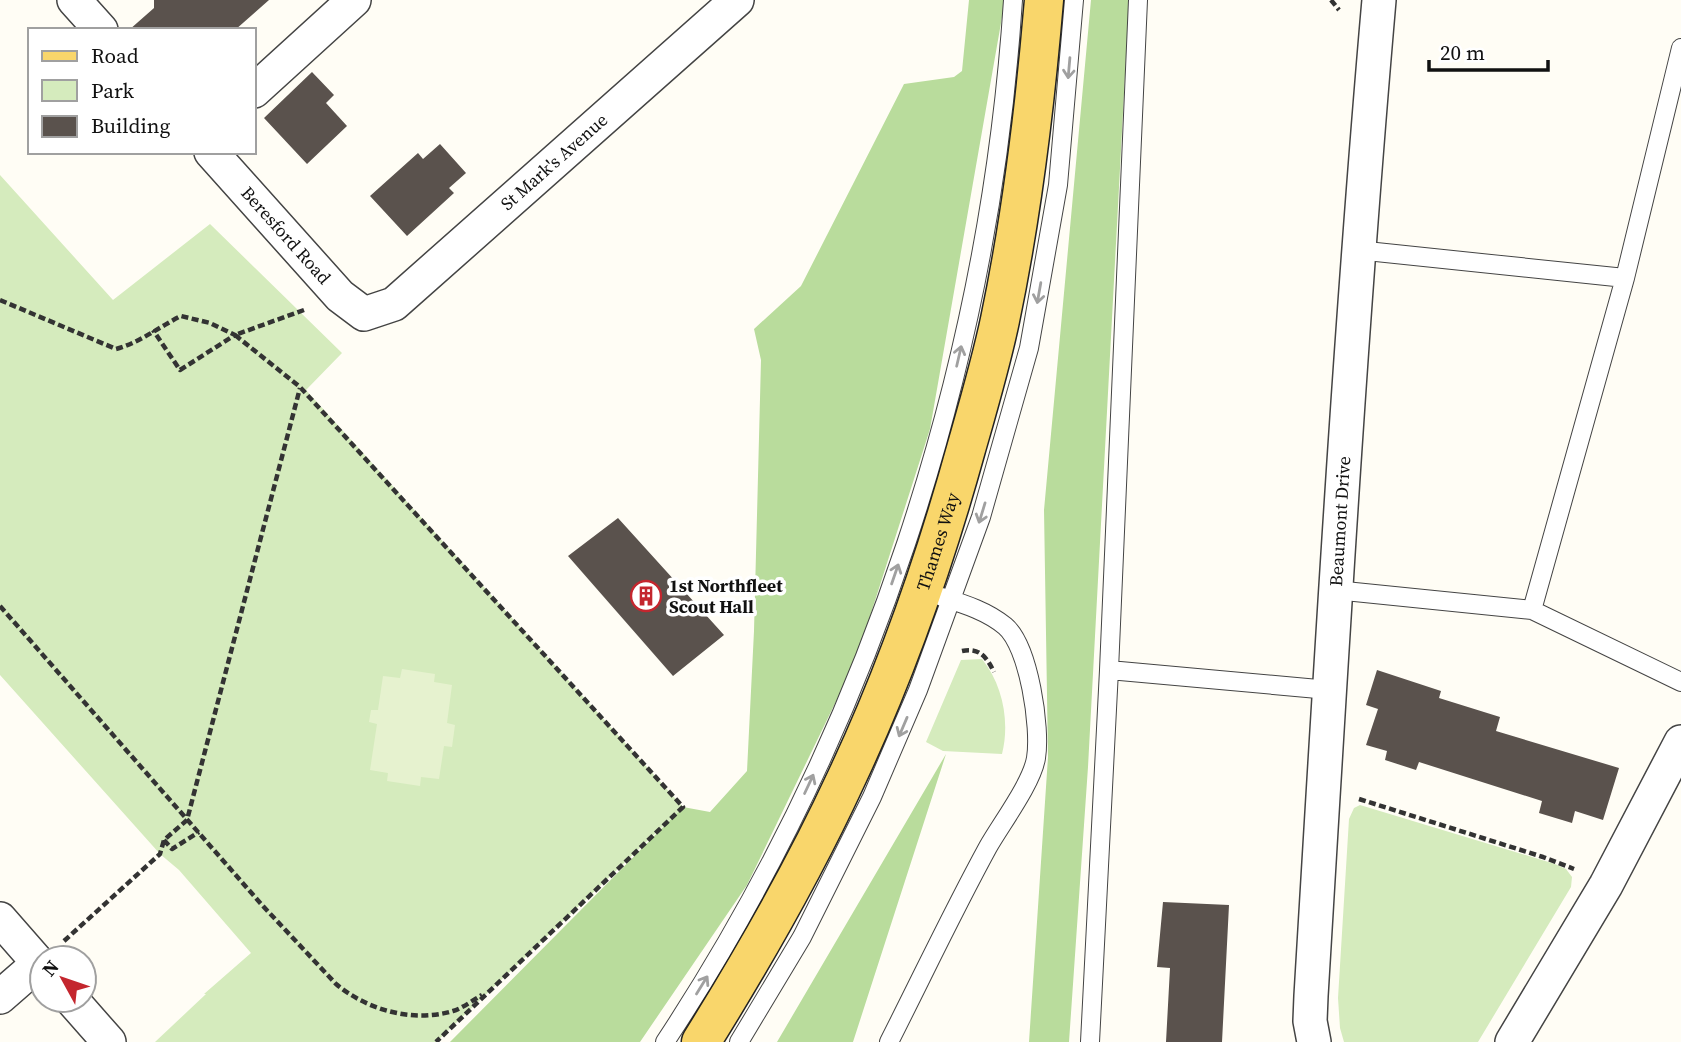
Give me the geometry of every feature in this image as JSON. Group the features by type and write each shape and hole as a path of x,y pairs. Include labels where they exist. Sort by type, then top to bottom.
{"main road":[{"name":"Thames Way","path":"701,1042 749,965 847,778 937,595 950,508 1000,322 1025,173 1044,0"}],"street":[{"path":"74,0 99,28"},
{"path":"256,89 354,0"},
{"name":"St Mark's Avenue","path":"352,305 394,304 737,0"},
{"name":"Beaumont Drive","path":"1314,1042 1310,1004 1335,590 1357,250 1379,0"},
{"name":"Beresford Road","path":"213,154 352,305"},
{"path":"1512,1042 1606,885 1681,742"},
{"path":"0,919 30,944"},
{"path":"0,997 28,974"},
{"path":"84,1014 109,1042"}],"lane":[{"path":"665,1042 729,940 797,809 857,676 912,525 953,382 972,301 1003,105 1013,0"},
{"path":"739,1042 802,937 873,797 918,690 937,595 981,517 1029,348 1058,186 1074,0"},
{"path":"1090,1042 1138,0"},
{"path":"1532,610 1625,278 1681,48"},
{"path":"1357,250 1625,278"},
{"path":"1335,590 1532,610 1681,682"},
{"path":"889,1042 988,848 1031,773 1036,758 1034,699 1022,656 1013,636 1005,626 989,615 937,595"},
{"path":"1109,670 1329,690"}],"path":[{"path":"0,300 116,349 134,344 153,330 181,316 210,323 234,335 300,387 683,807 436,1042"},
{"path":"153,330 180,370 234,335 352,305"},
{"path":"62,944 160,855 164,840 187,820 300,387"},
{"path":"0,606 326,975 349,995 410,1017 454,1011 489,991"},
{"path":"953,653 968,649 977,650 988,661 996,675"},
{"path":"1353,798 1544,857 1577,871"},
{"path":"164,840 172,849 199,832"}],"green space":[{"path":"969,0 1005,0 930,429 856,660 747,885 640,1042 450,1042 683,807 710,812 747,771 754,631 761,360 754,329 801,286 904,84 954,77 962,71"},
{"path":"1091,0 1129,0 1088,767 1069,1042 1029,1042 1048,757 1044,510"},
{"path":"0,175 113,300 210,224 342,353 306,390 683,807 436,1042 155,1042 251,953 179,870 160,854 0,675"},
{"path":"982,659 995,680 1003,704 1005,729 1002,754 943,751 926,742 961,660"},
{"path":"402,669 435,674 434,682 452,685 447,723 455,725 452,747 444,746 439,779 421,777 420,786 387,781 388,773 370,770 377,724 369,722 371,710 378,710 383,676 400,678"},
{"path":"946,754 853,1042 777,1042"},
{"path":"1360,805 1555,864 1566,869 1572,877 1571,887 1478,1042 1344,1042 1338,998 1349,819 1354,808"}],"building":[{"path":"154,0 269,0 237,28 131,28 154,8"},
{"path":"312,72 334,95 326,103 347,126 307,164 264,118"},
{"path":"440,144 466,173 449,188 454,193 407,236 370,196 418,153 423,159"},
{"name":"1st Northfleet Scout Hall","path":"618,518 724,635 673,676 568,556"},
{"path":"1377,670 1441,691 1439,698 1500,717 1496,731 1619,768 1603,820 1575,811 1572,823 1539,813 1542,801 1419,762 1416,770 1385,760 1387,751 1366,745 1378,709 1366,705"},
{"path":"1163,902 1229,905 1222,1042 1166,1042 1170,968 1157,967"}],"place":[{"name":"1st Northfleet Scout Hall","path":"646,596"}]}
